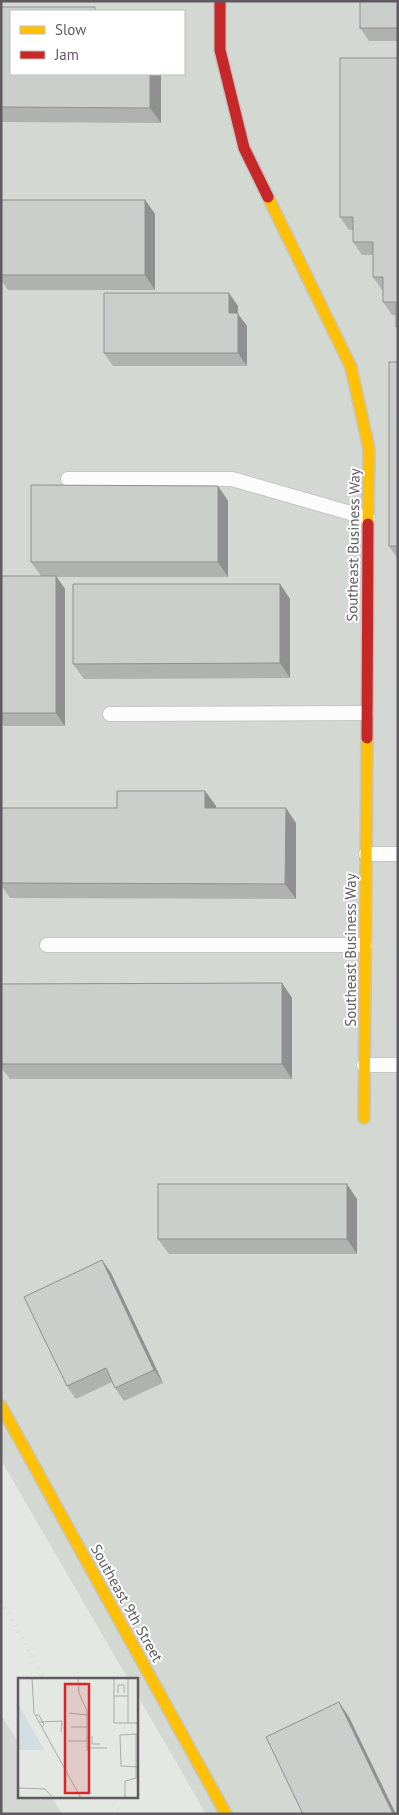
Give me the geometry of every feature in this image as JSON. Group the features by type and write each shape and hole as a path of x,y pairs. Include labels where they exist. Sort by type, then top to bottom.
{"street":[{"name":"Southeast Business Way","path":"220,1 220,50 244,148 351,367 369,449 364,1118"},
{"name":"Southeast 9th Street","path":"1,1406 226,1814"}],"lane":[{"path":"68,478 232,479 368,518"},
{"path":"110,714 366,713"},
{"path":"366,854 398,854"},
{"path":"47,945 365,945"},
{"path":"364,1065 398,1065"}],"shaded area":[{"path":"1,1 398,1 398,1814 206,1814 138,1696 138,1678 127,1678 1,1460"},
{"path":"1,1715 18,1741 18,1798 52,1798 62,1814 1,1814"}],"building":[{"path":"360,1 398,1 398,28 360,28"},
{"path":"1,7 95,7 95,10 10,10 10,75 150,75 150,108 1,107"},
{"path":"340,58 398,58 398,327 396,327 396,302 383,302 383,277 373,277 373,242 353,242 353,217 340,217"},
{"path":"1,200 145,200 145,275 1,275"},
{"path":"104,293 229,293 229,313 238,313 238,353 104,353"},
{"path":"389,362 398,362 398,546 389,546"},
{"path":"31,485 218,486 218,562 31,562"},
{"path":"1,576 56,576 56,713 1,713"},
{"path":"73,584 280,584 280,663 73,664"},
{"path":"117,791 205,791 205,808 286,808 285,884 1,883 1,808 117,808"},
{"path":"282,983 282,1064 1,1064 1,984"},
{"path":"158,1184 347,1184 347,1239 158,1239"},
{"path":"102,1260 154,1370 115,1388 106,1368 67,1386 24,1297"},
{"path":"339,1702 393,1814 303,1814 266,1737"}],"railway":[{"path":"1,1601 44,1678"},
{"path":"112,1798 121,1814"}],"traffic: slow":[{"path":"268,197 351,367 369,449 368,524"},
{"path":"364,1118 367,738"},
{"path":"1,1406 226,1814"}],"traffic: jam":[{"path":"220,1 220,50 244,148 268,197"},
{"path":"367,738 368,524"}]}
